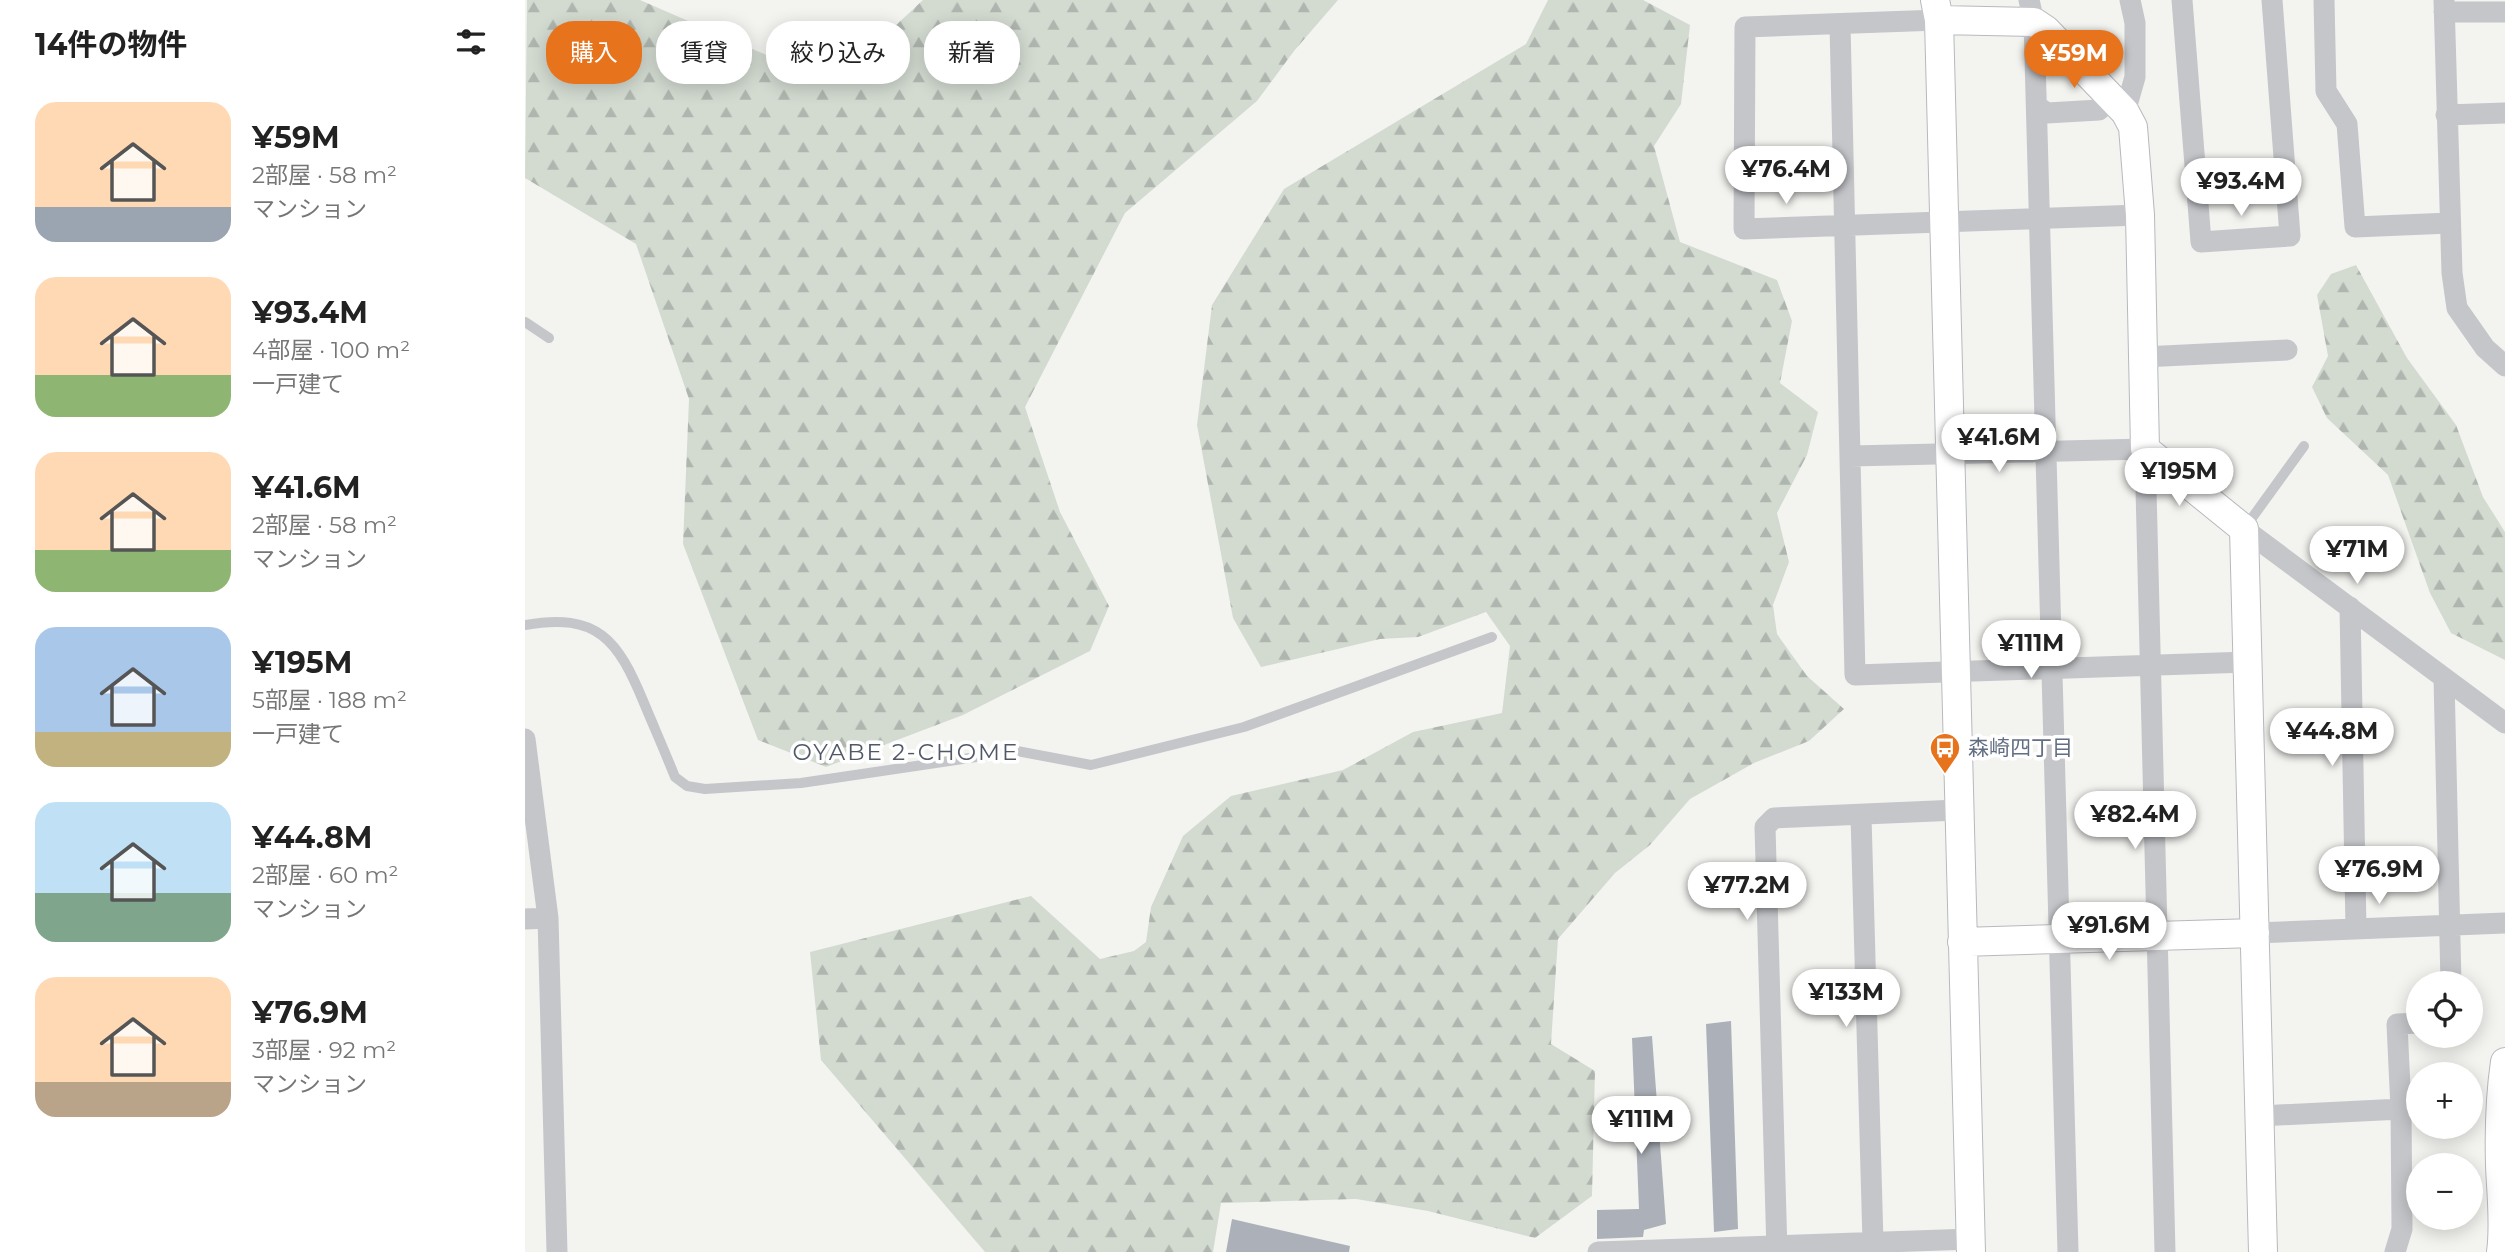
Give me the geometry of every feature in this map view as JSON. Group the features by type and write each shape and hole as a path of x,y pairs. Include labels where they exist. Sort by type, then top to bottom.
{"street":[{"path":"2037,106 2047,113 2099,110 2119,105 2135,77 2135,23 2130,0"},
{"path":"2182,0 2201,242 2290,236 2272,0"},
{"path":"2324,0 2326,91 2347,124 2355,227 2450,223"},
{"path":"2505,12 2444,6 2450,223 2456,308 2485,348 2505,366"},
{"path":"2032,11 1937,10 1840,24 1745,27 1744,229 2140,215"},
{"path":"1598,1252 1776,1248 1873,1242 1971,1246 1945,222 1937,10"},
{"path":"2032,11 2046,30 2119,105 2133,127 2140,215 2165,1252"},
{"path":"2032,11 2037,106 2069,1252"},
{"path":"1840,24 1855,675 2248,662"},
{"path":"2446,115 2505,113"},
{"path":"2143,357 2287,350"},
{"path":"1851,456 2145,449 2244,528 2505,723"},
{"path":"2244,528 2263,1252"},
{"path":"2350,607 2356,928"},
{"path":"2444,678 2450,971"},
{"path":"525,739 548,918 557,1252"},
{"path":"1776,1248 1766,827 1774,818 1958,810"},
{"path":"1861,816 1873,1242"},
{"path":"525,919 548,918"},
{"path":"1962,942 2505,923"},
{"path":"2395,1252 2402,1229 2397,1024 2406,1024"},
{"path":"2501,1252 2505,1233 2500,1166 2500,1097 2505,1062"},
{"path":"2260,1116 2401,1109"}],"lane":[{"path":"525,322 549,338"},
{"path":"2244,528 2304,446"},
{"path":"525,625 554,620 582,625 602,635 618,650 630,668 675,777 687,786 705,789 801,783 1017,751 1091,765 1244,727 1492,637"}],"green space":[{"path":"527,0 640,0 688,21 656,21 656,84 752,84 752,49 766,55 766,84 910,84 910,21 900,21 923,0 1338,0 1294,51 1257,101 1125,213 1025,407 1060,512 1109,606 1090,651 963,715 826,767 758,740 683,544 689,399 636,244 525,178"},
{"path":"1548,0 1643,0 1690,25 1681,104 1654,146 1680,242 1777,280 1792,321 1780,383 1818,412 1807,455 1777,513 1789,562 1773,605 1777,634 1807,676 1844,709 1809,741 1754,763 1690,799 1650,845 1615,873 1558,939 1551,1044 1595,1071 1592,1196 1535,1238 1428,1211 1356,1199 1221,1203 1213,1252 985,1252 821,1060 810,952 1031,896 1100,959 1134,951 1146,942 1151,907 1183,836 1231,796 1343,770 1413,732 1502,713 1510,646 1486,612 1418,637 1380,639 1261,667 1233,618 1197,425 1212,305 1284,189 1526,44"},
{"path":"2356,265 2407,358 2456,425 2483,497 2505,532 2505,660 2451,633 2430,593 2388,475 2327,418 2312,387 2328,356 2317,295 2331,274"}],"building":[{"path":"1731,1021 1738,1229 1714,1232 1706,1024"},
{"path":"1652,1036 1666,1224 1644,1230 1643,1237 1597,1239 1597,1210 1639,1209 1632,1038"},
{"path":"1232,1219 1350,1246 1349,1252 1226,1252"}],"place":[{"name":"森崎四丁目","path":"1945,775"}],"district":[{"name":"OYABE 2-CHOME","path":"906,752"}]}
